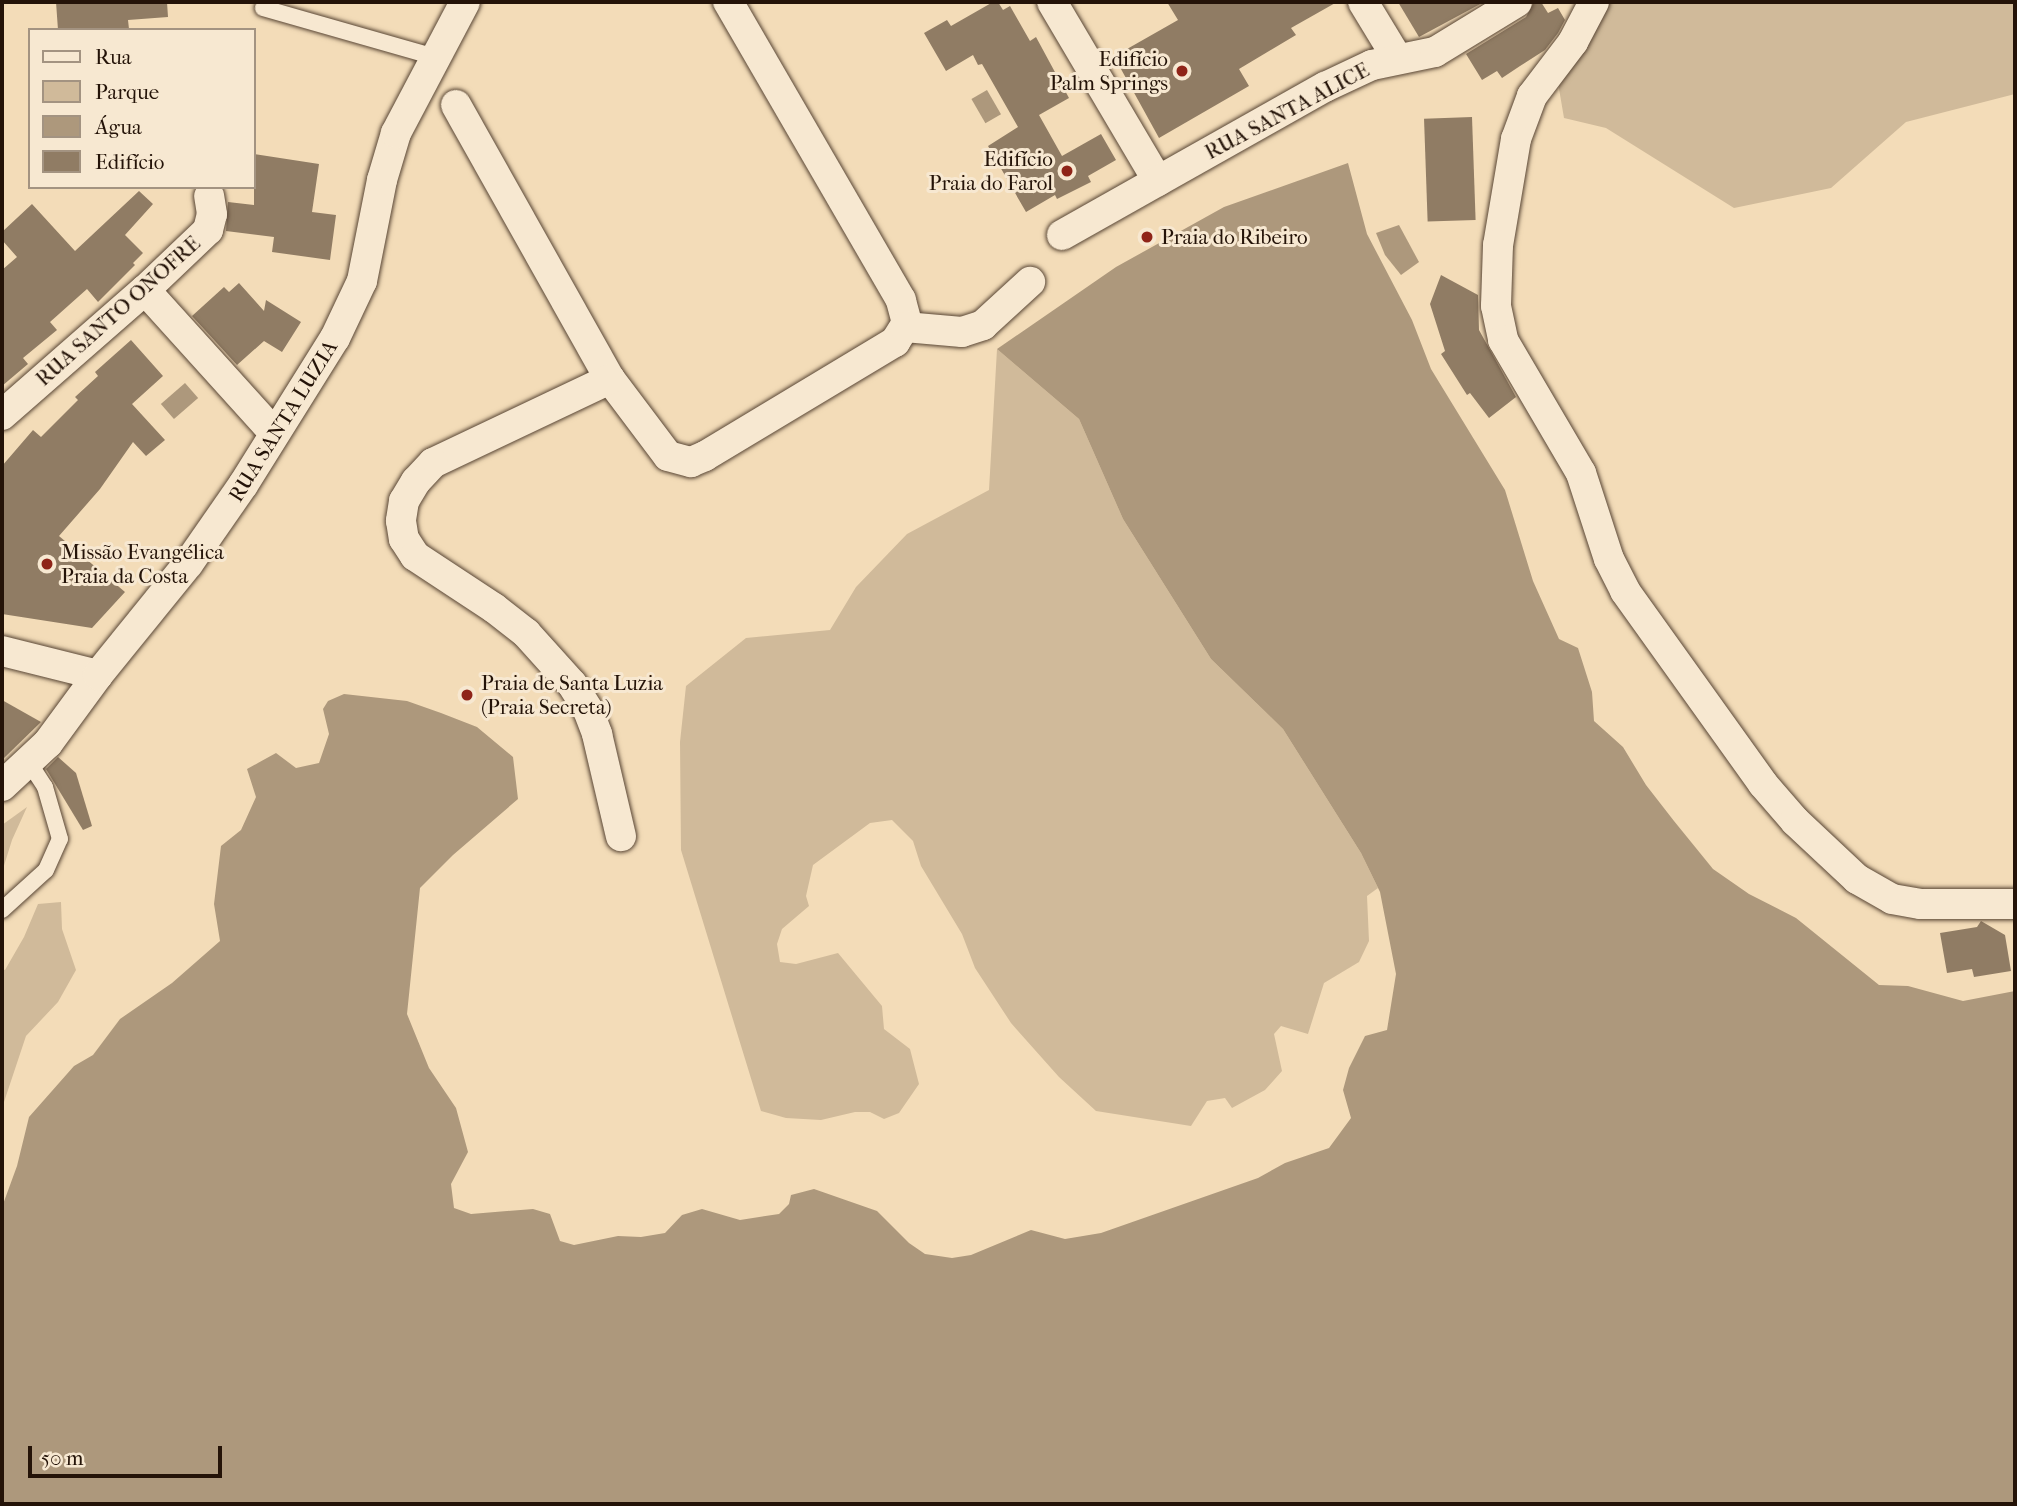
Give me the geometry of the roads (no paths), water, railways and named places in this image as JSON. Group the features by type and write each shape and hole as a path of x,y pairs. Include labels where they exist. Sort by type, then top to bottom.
{"street":[{"name":"RUA SANTA LUZIA","path":"2,786 48,743 218,523 335,338 354,304 362,281 388,156 404,116 465,2"},
{"path":"456,104 610,379 668,456 691,462 895,342 905,327 905,312 901,300 729,2"},
{"path":"1052,2 1158,181"},
{"path":"1363,2 1396,58"},
{"name":"RUA SANTA ALICE","path":"1062,235 1325,87 1372,65 1435,52 1517,2"},
{"path":"1594,2 1573,41 1532,96 1516,139 1498,245 1496,306 1503,340 1581,473 1609,559 1625,591 1763,784 1795,821 1857,879 1892,899 1920,904 2015,904"},
{"name":"RUA SANTO ONOFRE","path":"2,415 145,290 208,230 212,214 209,196"},
{"path":"905,327 937,332 972,329 983,325 1030,282"},
{"path":"145,290 274,433"},
{"path":"610,379 433,463 404,501 401,521 404,539 415,556 494,608 526,634 572,684 588,710 597,734 621,836"},
{"path":"2,651 98,675"}],"lane":[{"path":"263,8 435,57"},
{"path":"2,910 46,870 60,839 45,787 29,762"}],"water":[{"path":"987,90 1001,114 985,123 971,99"},
{"path":"1348,163 1367,234 1412,320 1431,369 1505,490 1533,581 1559,639 1578,648 1592,692 1594,721 1623,747 1646,785 1674,821 1713,869 1749,894 1796,918 1879,985 1908,986 1963,1001 2015,991 2015,1504 2,1504 2,1207 17,1166 29,1117 74,1066 93,1055 120,1019 172,983 220,941 214,904 221,846 241,830 256,797 247,769 276,753 296,768 319,763 329,734 323,709 328,701 344,694 407,701 441,713 477,727 513,757 518,799 453,855 420,888 407,1014 429,1068 456,1108 468,1152 451,1184 454,1208 471,1214 533,1209 550,1214 560,1241 574,1245 618,1236 641,1237 665,1233 682,1215 702,1209 740,1220 779,1214 789,1204 791,1195 814,1189 877,1211 909,1243 925,1254 952,1258 971,1255 1031,1230 1065,1239 1101,1233 1258,1178 1285,1163 1329,1148 1351,1118 1343,1090 1349,1068 1365,1036 1387,1030 1396,974 1380,892 1361,853 1283,729 1211,659 1123,519 1079,419 997,349 1116,267 1224,207"},
{"path":"1399,225 1419,262 1401,275 1385,255 1376,233"},
{"path":"185,383 198,398 174,419 161,404"}],"place":[{"name":"Edifício Palm Springs","path":"1182,71"},
{"name":"Edifício Praia do Farol","path":"1067,171"},
{"name":"Praia do Ribeiro","path":"1147,237"},
{"name":"Missão Evangélica Praia da Costa","path":"47,564"},
{"name":"Praia de Santa Luzia (Praia Secreta)","path":"467,695"}]}
